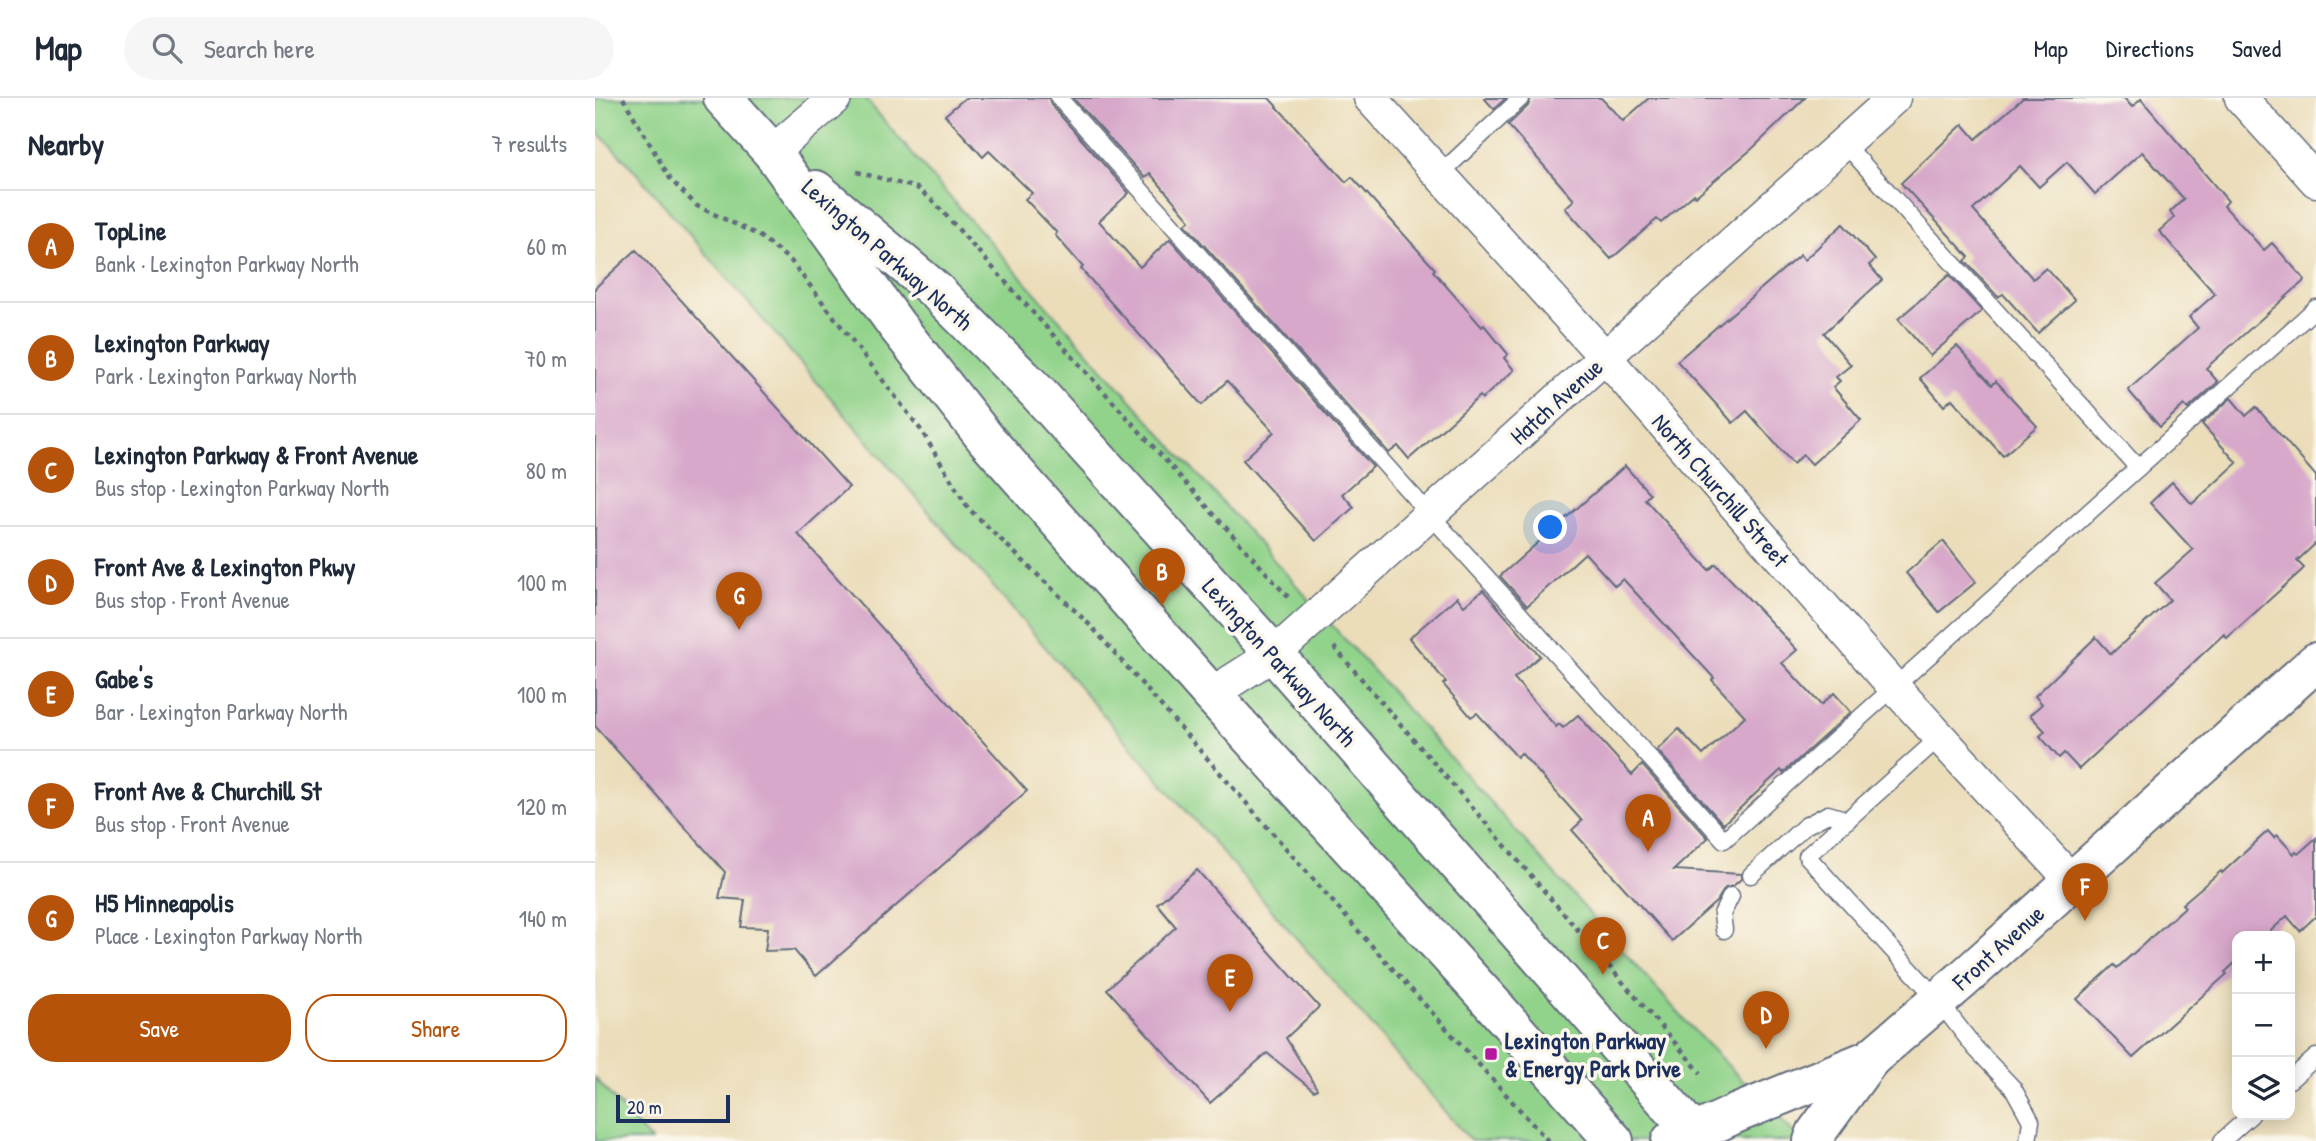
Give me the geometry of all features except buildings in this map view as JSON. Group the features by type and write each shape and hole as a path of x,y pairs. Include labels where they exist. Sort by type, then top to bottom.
{"main road":[{"name":"Lexington Parkway North","path":"723,98 772,152 897,326 986,439 1211,694 1614,1141"},
{"name":"Lexington Parkway North","path":"772,152 936,291 1037,392 1274,654 1689,1138"},
{"name":"Front Avenue","path":"1689,1138 1735,1114 1870,1059 2316,662"},
{"path":"1813,1141 1816,1133 1870,1059"}],"street":[{"path":"772,152 835,98"},
{"name":"North Churchill Street","path":"1370,98 1605,358 1894,687 2072,881"},
{"name":"Hatch Avenue","path":"1211,694 1274,654 1894,98"},
{"path":"2241,98 2316,181"}],"lane":[{"path":"1059,98 1429,515 1724,840 2316,308"},
{"path":"1439,175 1521,98"},
{"path":"1844,143 2138,468"},
{"path":"1940,737 1807,856 1938,1000 1975,1048 2013,1088 2031,1121 2028,1141"},
{"path":"1751,875 1805,827 1828,814 1848,820"},
{"path":"1724,930 1722,914 1731,896"},
{"path":"2295,1076 2316,1057"},
{"path":"2222,1141 2245,1120"}],"path":[{"path":"624,98 671,180 697,206 758,235 791,261 921,430 968,508 1092,627 1362,935 1548,1141"},
{"path":"851,171 917,188 933,201 1286,593 1292,604"},
{"path":"1331,645 1701,1073"}],"green space":[{"path":"595,98 865,98 930,175 1699,1036 1802,1141 1471,1141 627,162 595,130"},
{"path":"595,1078 651,1141 595,1141"}],"place":[{"name":"Lexington Parkway","path":"1162,606"},
{"name":"H5 Minneapolis","path":"739,630"},
{"name":"TopLine","path":"1648,852"},
{"name":"Front Ave & Churchill St","path":"2085,921"},
{"name":"Lexington Parkway & Front Avenue","path":"1603,975"},
{"name":"Gabe's","path":"1230,1012"},
{"name":"Front Ave & Lexington Pkwy","path":"1766,1049"},
{"name":"Lexington Parkway & Energy Park Drive","path":"1491,1054"}]}
